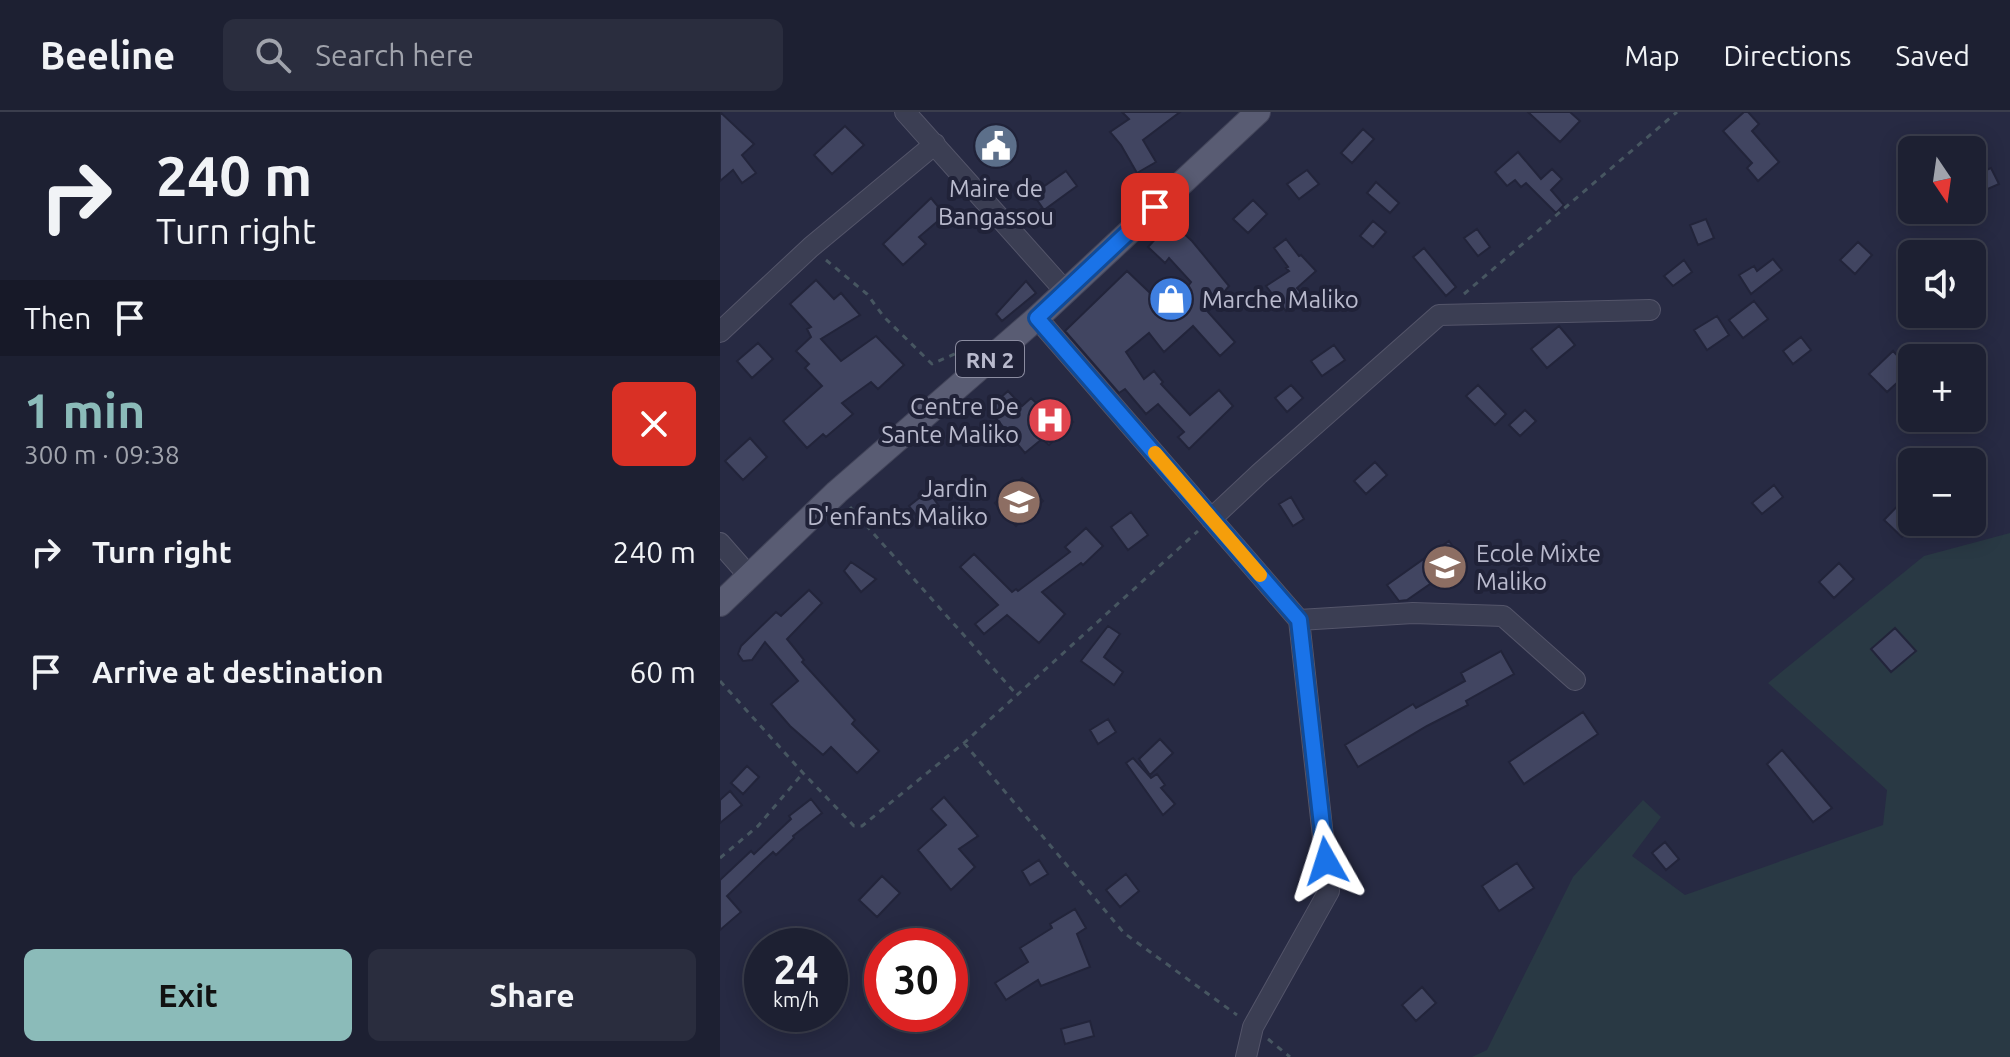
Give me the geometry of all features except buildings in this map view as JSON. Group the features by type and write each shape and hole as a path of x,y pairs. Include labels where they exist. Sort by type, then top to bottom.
{"main road":[{"name":"RN 2","path":"720,604 837,492 1066,292 1258,112"}],"street":[{"path":"905,112 1066,292"},
{"path":"720,332 811,247 935,144"},
{"path":"1211,519 1439,315 1650,310"},
{"path":"1037,318 1299,620 1329,891 1253,1027 1246,1057"},
{"path":"720,543 749,576"},
{"path":"1299,620 1413,613 1503,616 1575,680"}],"path":[{"path":"1439,315 1677,112"},
{"path":"811,247 867,294 884,317 932,364 972,347"},
{"path":"837,492 1017,695"},
{"path":"720,681 854,826 862,826 964,743 1211,519"},
{"path":"964,743 1124,933 1290,1057"},
{"path":"720,858 758,826 803,773"}],"shaded area":[{"path":"2010,533 2010,1057 1472,1057 1487,1050 1573,877 1643,800 1661,817 1632,856 1685,895 1883,825 1887,790 1768,683 1924,556"}],"slow traffic":[{"path":"1155,453 1260,575"}],"place":[{"name":"Maire de Bangassou","path":"996,146"},
{"name":"Marche Maliko","path":"1171,299"},
{"name":"Centre De Sante Maliko","path":"1050,420"},
{"name":"Jardin D'enfants Maliko","path":"1019,502"},
{"name":"Ecole Mixte Maliko","path":"1445,567"}],"route":[{"path":"1155,207 1037,318 1299,620 1326,861"}]}
